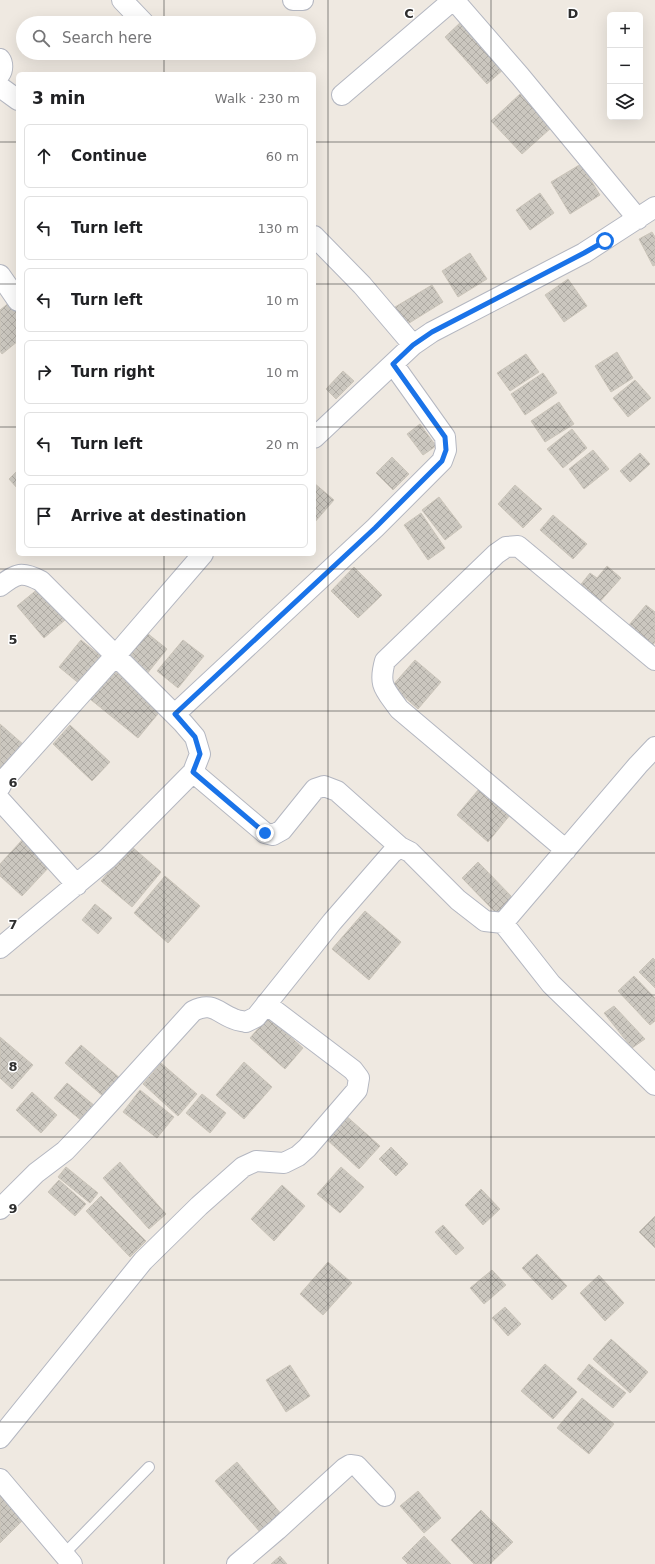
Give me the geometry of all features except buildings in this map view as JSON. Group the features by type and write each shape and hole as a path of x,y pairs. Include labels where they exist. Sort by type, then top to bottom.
{"street":[{"path":"122,0 137,16"},
{"path":"294,0 304,0"},
{"path":"342,95 453,0 520,76 638,219"},
{"path":"0,59 2,61 2,71 0,74"},
{"path":"0,87 16,99"},
{"path":"316,436 413,345 432,332 584,253 655,207"},
{"path":"316,238 362,285 413,345"},
{"path":"0,275 16,297"},
{"path":"175,714 375,528 442,461 446,450 445,437 393,364"},
{"path":"566,850 399,709 383,687 381,674 385,660 496,554 506,547 518,546 655,660"},
{"path":"0,787 3,781 116,655 201,556"},
{"path":"0,586 16,575 28,574 41,581 175,714 195,737 200,754 193,772 108,858 0,948"},
{"path":"503,923 655,747"},
{"path":"193,772 265,833 273,835 282,830 315,789 324,786 337,791 400,847 410,852 458,900 485,921 503,923 551,984 655,1085"},
{"path":"0,800 77,885"},
{"path":"0,1209 36,1173 64,1151 75,1140 194,1011 201,1006 211,1007 234,1020 246,1022 256,1017 377,870 392,853 400,847"},
{"path":"0,1438 143,1261 193,1212 243,1168 256,1161 284,1163 298,1156 307,1148 357,1090 359,1078 353,1070 266,1004"},
{"path":"237,1564 277,1530 344,1468 350,1465 357,1466 385,1496"},
{"path":"0,1479 68,1559"}],"lane":[{"path":"68,1559 149,1467"}],"route":[{"path":"265,833 193,772 200,754 195,737 175,714 375,528 442,461 446,450 445,437 393,364 413,345 432,332 605,241"}]}
